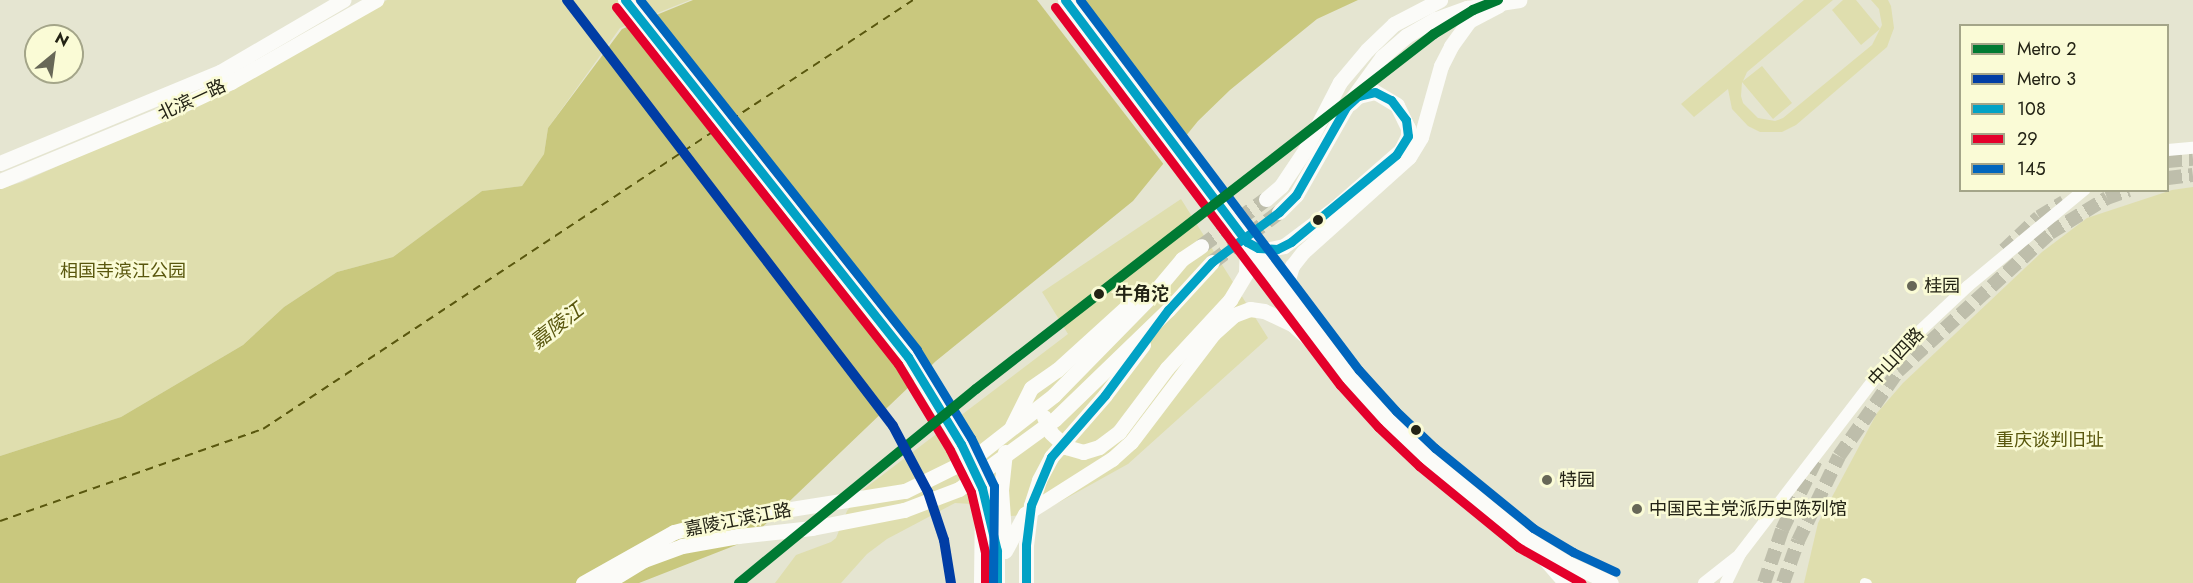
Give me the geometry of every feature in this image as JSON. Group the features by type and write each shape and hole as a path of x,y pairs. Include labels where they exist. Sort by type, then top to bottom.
{"main road":[{"name":"北滨一路","path":"0,163 220,72 343,0"},
{"name":"北滨一路","path":"0,181 174,110 231,82 376,0"},
{"path":"625,0 908,357 961,444 982,488 1001,551 1002,583"},
{"path":"1065,0 1350,378 1387,419 1526,538 1567,563 1611,583"},
{"path":"1266,199 1281,186 1305,150 1340,82 1367,50 1394,24 1440,0"},
{"path":"1279,212 1296,195 1346,107 1382,57 1406,36 1436,19 1457,12 1519,0"},
{"path":"1350,378 1290,286 1289,272 1303,252 1404,163 1414,151 1421,137 1441,66 1450,46 1469,21 1499,5"},
{"path":"1247,242 1264,250 1277,249 1291,242 1396,155 1405,143 1408,136 1406,120 1391,100 1375,92 1366,93 1346,107"},
{"path":"1257,255 1275,260 1286,256 1336,207"},
{"path":"1057,370 1043,393 1043,416 1051,433 1066,447 1083,452 1099,447 1119,432 1167,368 1230,300 1246,273 1247,242"},
{"path":"997,583 1004,519 1001,490 1005,447 1016,415 1031,388 1057,370 1078,348 1200,246"},
{"name":"嘉陵江滨江路","path":"583,583 674,532 715,521 905,491 976,456 1054,395 1182,259"},
{"path":"1026,583 1026,545 1030,505 1043,472 1057,449 1105,395 1168,310 1212,262"},
{"path":"1001,551 1025,514 1037,504 1112,459 1131,442 1213,334 1234,315 1250,309 1264,311 1292,324 1350,378"},
{"name":"嘉陵江滨江路","path":"606,583 644,560 682,546 738,536 812,528 904,510 959,489 1055,419 1168,310"},
{"path":"981,583 982,488"},
{"path":"1526,538 1565,583"}],"street":[{"path":"2169,150 2193,148"},
{"name":"中山四路","path":"1740,554 1889,360 1968,286 2082,192"},
{"path":"1704,583 1740,554"},
{"path":"1726,583 1740,554"}],"green space":[{"name":"相国寺滨江公园","path":"387,0 690,0 620,28 548,128 544,154 522,186 482,191 393,257 337,272 284,307 243,345 121,417 0,456 0,189 22,182 236,87"},
{"path":"1804,0 1833,0 1747,72 1743,81 1762,66 1792,103 1773,119 1742,82 1743,103 1758,118 1775,121 1783,118 1872,45 1882,25 1879,9 1871,0 1888,0 1891,6 1894,28 1887,47 1796,125 1782,132 1760,132 1748,126 1732,109 1728,89 1694,117 1681,104"},
{"path":"1843,0 1856,0 1880,29 1861,45 1832,10"},
{"name":"重庆谈判旧址","path":"2193,187 2193,583 1804,583 1818,523 1877,413 1903,383 2042,252 2087,218 2172,190"},
{"path":"1181,199 1268,338 1128,464 1038,514 1011,516 972,504 955,503 887,539 867,554 841,583 775,583 796,555 836,538 847,511 864,489 1068,334 1042,292"}],"water":[{"name":"嘉陵江","path":"693,0 1358,0 1317,19 1230,90 1198,121 1133,201 936,361 749,540 639,583 0,583 0,456 121,417 243,345 284,307 337,272 393,257 482,191 522,186 544,154 548,128 622,29"}],"pier":[{"path":"1037,0 1082,0 1188,138 1165,166"}],"ferry route":[{"path":"731,120 913,0"},
{"path":"0,521 263,429 717,129"}],"tunnel":[{"path":"2169,161 2193,159"},
{"path":"2169,178 2193,175"},
{"path":"1783,583 1798,541 1839,456 1898,371 2050,233 2107,198 2124,192"},
{"path":"1201,246 1266,199"},
{"path":"2004,250 2039,217 2064,202"},
{"path":"1212,262 1279,212"},
{"path":"1764,583 1782,530 1818,456"}],"metro line":[{"name":"3","path":"567,0 893,426 928,492 944,540 951,583"},
{"name":"2","path":"739,583 976,389 1434,34 1473,10 1498,0"}],"transit line":[{"name":"108","path":"625,0 908,357 961,444 982,488 997,551 997,583"},
{"name":"145","path":"640,0 917,350 971,438 994,486 993,583"},
{"name":"108","path":"1065,0 1244,238"},
{"name":"145","path":"1080,0 1359,370 1396,411 1435,448 1533,528 1573,552 1616,572"},
{"name":"29","path":"616,7 898,364 950,450 971,492 985,552 985,583"},
{"name":"29","path":"1055,7 1340,385 1378,427 1419,466 1518,547 1582,583"},
{"name":"108","path":"1375,92 1391,100 1406,120 1408,136 1396,155 1291,242 1277,249 1258,248 1247,242 1244,238 1279,212 1296,195 1346,107 1358,96 1375,92"},
{"name":"108","path":"1026,583 1026,545 1031,505 1051,457 1105,395 1168,310 1212,262 1244,238"}],"place":[{"name":"桂园","path":"1912,286"},
{"name":"牛角沱","path":"1099,294"},
{"name":"特园","path":"1547,480"},
{"name":"中国民主党派历史陈列馆","path":"1637,509"}]}
